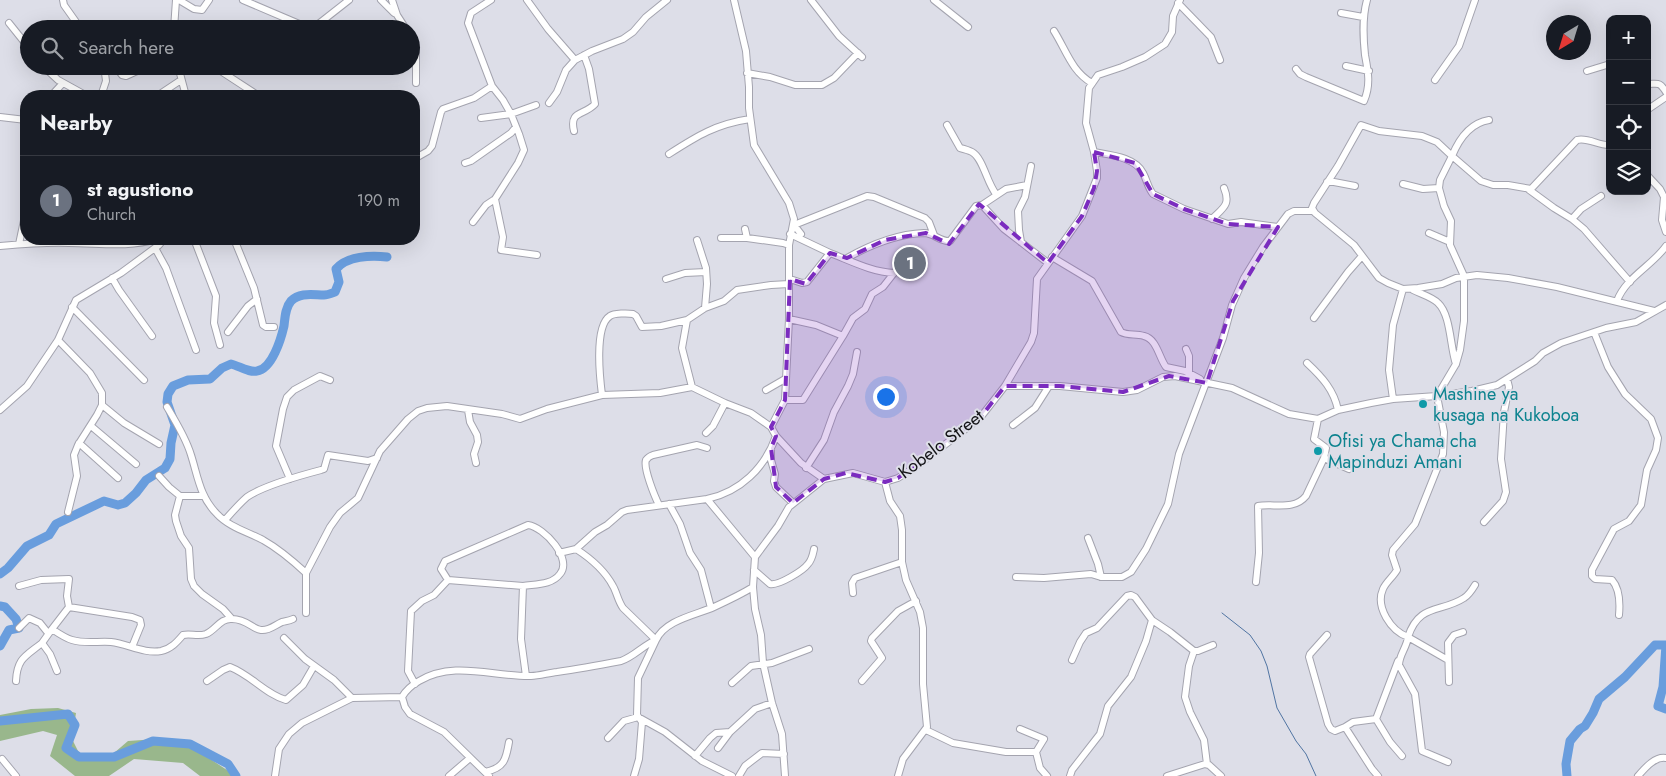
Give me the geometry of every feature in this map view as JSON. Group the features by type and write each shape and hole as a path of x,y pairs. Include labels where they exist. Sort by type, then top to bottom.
{"street":[{"path":"63,0 64,5 75,20"},
{"path":"175,20 177,0 202,10 209,0"},
{"path":"244,0 291,20"},
{"path":"323,20 349,0"},
{"path":"382,0 400,20"},
{"path":"392,0 397,15"},
{"path":"473,222 486,206 495,199 524,150 510,114 492,86 468,23 471,13 491,0"},
{"path":"527,0 548,29 575,60"},
{"path":"549,103 557,92 566,70 575,60 623,39 667,0"},
{"path":"734,0 746,51 750,119 754,145 789,202 792,213 792,230 789,245 789,318 784,400 771,427"},
{"path":"747,73 770,77 795,85 822,85 834,78 860,55 839,36 811,0"},
{"path":"934,0 968,27"},
{"path":"1296,69 1306,77 1364,101 1369,71 1363,17 1367,0"},
{"path":"1435,80 1459,46 1475,0"},
{"path":"1054,31 1076,72 1092,83 1098,75 1145,57 1165,44 1172,32 1172,16 1179,1 1211,37 1220,60"},
{"path":"1340,13 1363,17"},
{"path":"9,23 20,37"},
{"path":"574,131 573,118 595,104 589,69 584,55"},
{"path":"1587,71 1606,65"},
{"path":"1346,66 1369,71"},
{"path":"54,75 75,90"},
{"path":"103,90 106,81 105,75"},
{"path":"180,75 184,90"},
{"path":"227,75 250,90"},
{"path":"416,75 416,83"},
{"path":"166,90 181,80"},
{"path":"1651,83 1657,82 1666,92"},
{"path":"57,90 63,83"},
{"name":"Kobelo Street","path":"755,557 793,503 824,479 853,473 885,482 906,474 980,418 1005,386 1032,342 1038,277 1082,216 1094,188 1097,171 1086,123 1089,88 1092,83"},
{"path":"420,155 431,149 443,109 474,98 492,86"},
{"path":"1651,107 1666,97"},
{"path":"481,118 510,114 536,105"},
{"path":"0,117 20,119"},
{"path":"669,154 695,136 728,122 750,119"},
{"path":"1448,660 1400,634 1390,623 1381,602 1381,596 1384,588 1397,570 1392,555 1393,550 1415,524 1443,454 1444,432 1437,396 1456,364 1460,350 1464,321 1464,276 1450,242 1451,221 1439,188 1440,180 1457,145 1469,130 1480,122 1489,120"},
{"path":"1313,211 1314,203 1362,125 1379,131 1422,136 1437,142 1481,181 1493,185 1515,186 1528,189 1554,208 1572,218 1584,229 1630,282"},
{"path":"465,163 471,161 511,133 516,126"},
{"path":"947,126 960,148 975,154 984,170 990,187 996,194"},
{"path":"1528,189 1534,186 1577,140 1584,139 1606,145"},
{"path":"1094,152 1135,163 1142,171 1153,194 1184,209 1228,224 1241,222 1278,227"},
{"path":"1022,243 1017,218 1018,211 1025,197 1031,166"},
{"path":"1651,179 1664,191 1662,220 1666,232"},
{"path":"1327,182 1355,186"},
{"path":"847,258 885,240 922,233 934,235 947,241 952,239 976,206 1006,188 1027,184"},
{"path":"1403,184 1423,189 1439,188"},
{"path":"1212,219 1227,203 1224,188"},
{"path":"792,230 867,196 874,197 925,218 929,222 934,235"},
{"path":"1572,218 1581,209 1601,196"},
{"path":"495,199 504,237 502,250 537,255"},
{"path":"982,204 1004,229 1022,243 1050,260 1092,281 1120,332 1127,335 1137,334 1149,338 1154,342 1166,367 1189,373 1205,382"},
{"path":"1016,577 1044,578 1091,574 1101,577 1122,577 1131,572 1146,549 1168,504 1179,454 1223,338 1233,301 1260,252 1292,211 1313,211 1354,246 1379,278 1403,288 1412,289 1442,284 1464,276 1477,275 1508,278 1617,301 1641,310 1654,311"},
{"path":"745,229 747,238"},
{"path":"784,400 803,400 854,318 865,309 872,294 882,287 894,274 876,271 847,258 830,253 792,230"},
{"path":"792,230 802,237"},
{"path":"1429,232 1450,242"},
{"path":"720,238 747,238 789,245"},
{"path":"0,246 19,244 20,239"},
{"path":"697,240 706,272 705,308"},
{"path":"0,410 28,386 58,340 76,300 112,278 158,245"},
{"path":"196,245 216,296 214,323 220,345"},
{"path":"236,245 257,299 263,325 274,328"},
{"path":"1617,301 1621,291 1655,260 1666,246"},
{"path":"155,248 166,268 196,350"},
{"path":"602,395 599,350 603,327 609,316 633,314 642,327 661,326 687,320 705,308 724,301 737,290 771,284 807,282 830,253"},
{"path":"1314,318 1362,256"},
{"path":"666,279 685,273 706,272"},
{"path":"112,278 152,336"},
{"path":"1393,399 1389,370 1394,322 1403,288"},
{"path":"1412,289 1431,298 1440,305 1447,320 1452,352 1456,364"},
{"path":"228,332 248,306 257,299"},
{"path":"1005,386 1073,387 1122,392 1137,390 1163,377 1175,376 1232,388 1289,414 1318,419 1338,410 1393,399 1437,396 1497,385 1564,342 1594,332 1636,322 1666,305"},
{"path":"72,307 144,380"},
{"path":"789,318 816,324 843,336"},
{"path":"687,320 682,348 692,388"},
{"path":"1594,332 1608,367 1625,394 1651,420 1658,438 1656,450 1647,470 1641,505 1629,521 1614,529 1592,570 1592,576 1595,579 1612,580 1616,585 1620,615"},
{"path":"58,340 90,373 102,393 102,405 79,443 74,455 77,476 68,512"},
{"path":"1186,349 1189,356 1189,373"},
{"path":"806,468 824,440 834,412 848,386 853,374 856,352"},
{"path":"1307,363 1332,391 1338,410"},
{"path":"290,479 276,446 279,423 287,397 294,390 320,376 330,380"},
{"path":"766,390 785,379"},
{"path":"1484,522 1503,501 1506,492 1501,459 1504,412 1508,388 1507,379"},
{"path":"1013,425 1035,408 1049,386"},
{"path":"306,613 306,573 330,527 340,512 358,498 376,458 391,438 418,411 433,407 447,406 502,414 520,419 547,409 602,395 660,393 692,388 725,404 751,413 771,427 793,456 806,468 824,479"},
{"path":"706,433 713,426 725,404"},
{"path":"102,405 124,423 159,444"},
{"path":"168,407 179,426 191,454 203,496 215,512 239,529 270,544 306,573"},
{"path":"468,410 470,422 477,435 478,442 474,454 476,463"},
{"path":"1256,582 1259,553 1258,506 1285,506 1301,502 1306,496 1324,458 1326,448 1314,438 1318,419"},
{"path":"91,426 136,464"},
{"path":"559,553 576,549 622,512 640,507 707,499 733,489 743,483 762,464 776,436"},
{"path":"79,443 118,478"},
{"path":"659,505 649,480 645,462 648,458 653,455 697,446 707,448"},
{"path":"771,448 771,460 776,487 793,503"},
{"path":"225,520 248,497 290,479 321,470 325,467 328,455 368,462 376,458"},
{"path":"1324,458 1349,469"},
{"path":"159,476 180,496 203,496"},
{"path":"885,482 890,500 900,516 902,562 906,580 920,612 923,628 923,684 926,730 910,748 899,768 898,776"},
{"path":"180,496 175,515 189,548 191,579 194,586 231,618 247,622 261,630 268,630 293,619"},
{"path":"707,499 755,557 753,587 755,609 761,635 763,663 772,703 782,734 785,776"},
{"path":"669,504 680,524 690,553 701,570 711,608"},
{"path":"528,525 534,525 547,536 564,562 562,572 556,578 547,582 523,586 448,580 441,570 445,562 528,525"},
{"path":"1088,538 1101,577"},
{"path":"576,549 587,556 607,578 613,585 623,608 656,640"},
{"path":"754,570 770,584 778,584 806,567 810,562 814,549"},
{"path":"853,594 852,584 855,578 902,562"},
{"path":"16,680 17,668 20,662 42,643 69,607 67,596 69,579 41,580 19,586"},
{"path":"415,684 408,671 411,611 422,601 434,595 448,580"},
{"path":"1376,719 1407,644 1411,626 1428,610 1463,598 1475,585"},
{"path":"523,586 521,639 526,676"},
{"path":"634,776 639,759 642,722 636,713 638,678 659,633 674,623 711,608 753,587"},
{"path":"1072,660 1086,633 1098,628 1127,596 1131,595 1152,620 1162,625 1194,650 1198,651 1213,645"},
{"path":"862,681 882,658 871,641 872,638 898,611 916,601"},
{"path":"69,607 132,617 140,620 141,625 132,647"},
{"path":"19,628 29,618 40,623 50,631 77,642 110,642 153,651 166,650 173,646 183,635 191,634 197,636 207,633 220,622 231,618"},
{"path":"1070,776 1072,770 1100,734 1108,706 1134,672 1152,620"},
{"path":"1449,682 1449,640 1456,634 1463,632"},
{"path":"1327,635 1309,657 1328,724 1334,731 1353,722 1376,719"},
{"path":"284,638 314,666 334,680 352,698"},
{"path":"402,697 415,684 431,675 456,670 474,670 500,675 536,676 621,661 628,658 644,645 656,640"},
{"path":"42,643 50,654 57,671"},
{"path":"732,683 751,666 772,663 810,649"},
{"path":"1194,650 1185,696 1190,712 1204,740 1207,764 1221,776"},
{"path":"1399,660 1398,665 1415,694 1422,751 1448,762"},
{"path":"207,681 230,667 240,671 270,693 286,700 303,685 314,666"},
{"path":"275,776 279,749 289,734 302,723 352,698 402,697"},
{"path":"402,697 407,711 413,717 444,732 487,774 502,764 508,751 509,742"},
{"path":"718,748 730,732 755,709 772,703"},
{"path":"608,738 624,721 638,717 665,732 695,756 732,776"},
{"path":"1376,719 1390,742 1402,756"},
{"path":"1345,727 1378,776"},
{"path":"1020,729 1044,739 1036,752 1040,768 1047,776"},
{"path":"926,730 954,743 1006,752 1036,752"},
{"path":"695,756 716,733 730,732"},
{"path":"739,776 745,766 762,753 784,754"},
{"path":"2,758 16,776"},
{"path":"449,776 470,758"},
{"path":"1638,776 1656,759 1666,758"},
{"path":"1166,776 1207,764"}],"highlighted area":[{"path":"1094,152 1135,163 1153,194 1184,209 1228,224 1278,227 1233,301 1207,383 1169,376 1123,392 1060,386 1005,386 980,418 898,478 885,482 846,473 824,479 793,503 776,487 771,448 776,436 771,427 785,400 790,279 806,284 830,253 847,258 885,240 926,233 949,244 979,204 1048,263 1082,216 1094,188 1097,171"}],"green space":[{"path":"58,708 76,713 72,739 81,757 114,753 128,741 171,738 195,749 236,776 200,776 183,763 134,759 109,776 75,776 50,756 57,735 43,731 0,741 0,715 31,709"}],"waterway":[{"path":"0,574 8,568 27,546 49,535 56,524 104,501 118,505 125,503 146,480 165,468 170,459 175,425 167,402 168,394 173,386 188,380 210,379 222,368 231,364 251,371 262,369 267,365 278,345 284,326 286,310 291,301 302,295 325,295 335,292 339,282 336,269 346,261 367,256 387,257"},
{"path":"0,606 5,607 16,619 19,628 9,630 0,646"},
{"path":"1222,613 1250,635 1261,651 1267,666 1277,708 1296,741 1306,754 1316,776"},
{"path":"1567,776 1566,764 1570,741 1585,726 1599,699 1625,677 1655,645 1666,645 1663,687 1658,706 1666,709"},
{"path":"0,721 68,714 75,725 66,748 79,757 114,757 153,741 190,744 228,764 236,776"}],"place":[{"name":"st agustiono","path":"910,263"},
{"name":"Mashine ya kusaga na Kukoboa","path":"1423,404"},
{"name":"Ofisi ya Chama cha Mapinduzi Amani","path":"1318,451"}]}
